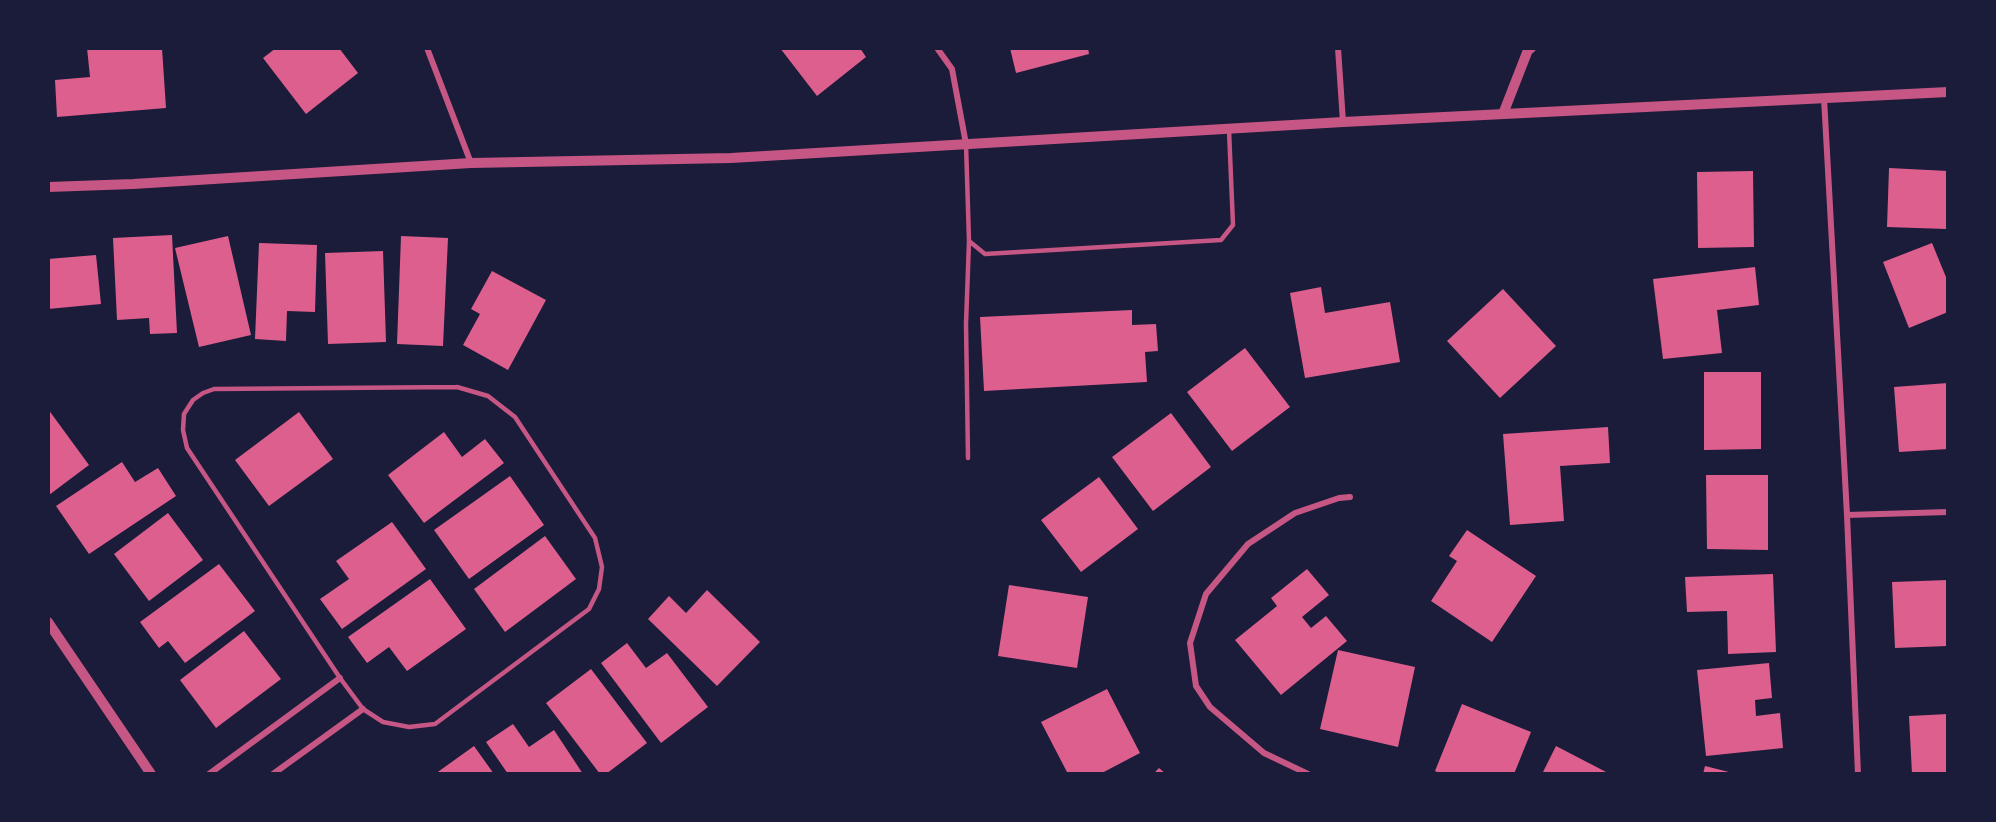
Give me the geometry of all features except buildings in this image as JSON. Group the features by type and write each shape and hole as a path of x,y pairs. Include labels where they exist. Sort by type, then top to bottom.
{"street":[{"path":"427,48 471,163"},
{"path":"937,48 952,69 966,144"},
{"path":"1338,48 1343,122"},
{"path":"1503,114 1528,50 1531,48"},
{"path":"48,187 133,184 471,163 731,158 1343,122 1948,92"},
{"path":"1824,98 1847,515 1858,774"},
{"path":"1308,774 1264,753 1210,707 1196,686 1190,643 1206,594 1248,544 1295,513 1339,498 1350,497"},
{"path":"1847,515 1948,512"},
{"path":"48,622 151,774"},
{"path":"209,774 340,678"},
{"path":"273,774 363,709"}],"lane":[{"path":"969,241 985,254 1221,240 1233,225 1228,129"},
{"path":"966,144 969,241 966,324 968,458"},
{"path":"457,387 488,396 515,417 595,538 602,567 599,589 589,609 435,724 409,727 383,722 363,709 340,678 187,448 183,430 184,414 193,400 214,389 457,387"}]}
